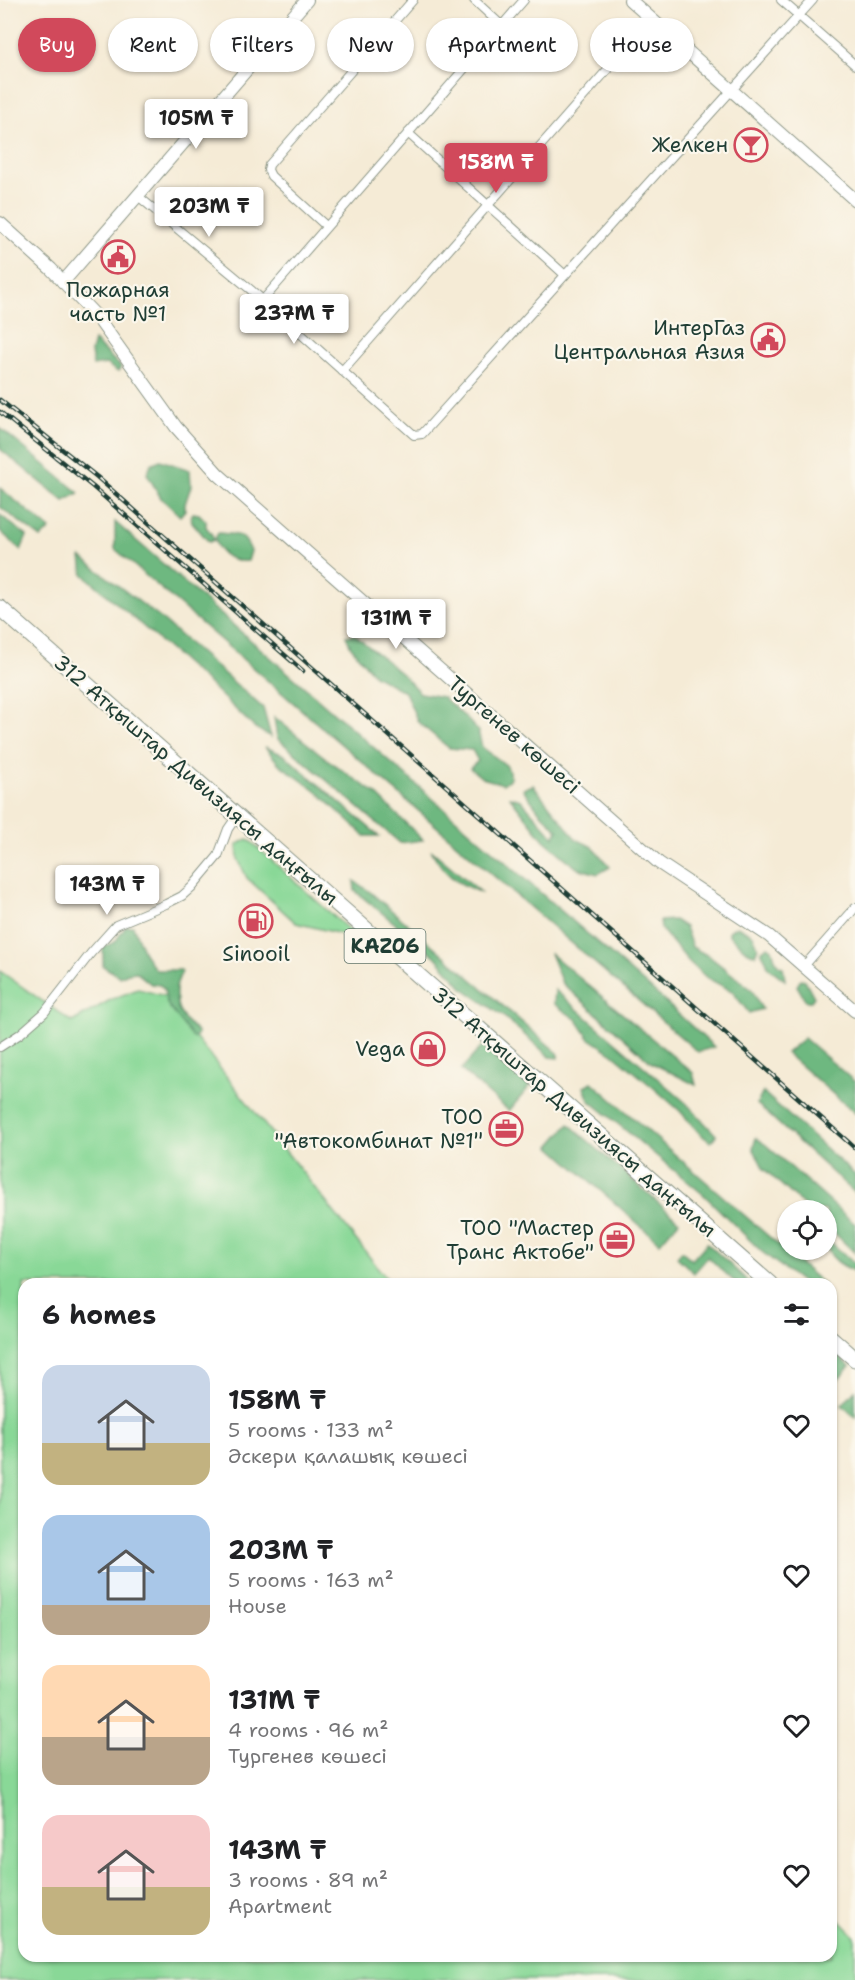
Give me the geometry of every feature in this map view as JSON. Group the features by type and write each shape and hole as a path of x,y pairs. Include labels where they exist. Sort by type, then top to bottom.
{"highway":[{"name":"312 Атқыштар Дивизиясы даңғылы","path":"0,608 763,1278"},
{"path":"837,1343 855,1359"}],"main road":[{"path":"63,282 306,0"},
{"path":"630,0 651,18"},
{"path":"694,57 855,200"},
{"name":"Тургенев көшесі","path":"0,223 97,317 176,428 218,474 659,863 769,936 855,1011"}],"street":[{"path":"326,226 271,176 268,170 269,165 413,0"},
{"path":"474,0 493,18"},
{"path":"507,18 524,0"},
{"path":"781,0 855,65"},
{"path":"138,196 263,300 414,435 418,436 813,0"},
{"path":"263,300 461,72"},
{"path":"342,371 606,72"},
{"path":"408,133 565,275"},
{"path":"0,1047 20,1034 44,1013 116,926 182,896 192,887 218,856 228,829 237,816"},
{"path":"804,966 855,908"}],"green space":[{"path":"94,341 121,367 118,372 106,364 93,366 91,352"},
{"path":"0,428 79,493 64,501 0,449"},
{"path":"160,460 190,470 191,486 185,510 180,516 161,498 147,474 151,464"},
{"path":"0,488 50,529 41,538 0,507"},
{"path":"193,513 199,514 206,521 206,527 214,540 209,542 192,522"},
{"path":"0,515 27,536 21,550 0,531"},
{"path":"115,522 660,997 714,1047 698,1052 115,549"},
{"path":"218,533 242,537 251,551 248,561 237,561 223,553 215,539"},
{"path":"81,557 159,617 263,708 271,737 255,728 209,684 83,574"},
{"path":"355,635 403,675 420,693 443,697 466,718 478,731 482,747 507,766 511,778 503,784 482,778 470,768 478,761 472,750 449,748 418,722 405,692 374,675 351,647 346,636"},
{"path":"274,717 332,763 375,793 423,840 400,843 277,738"},
{"path":"265,747 284,755 379,836 365,836 316,791 279,764"},
{"path":"533,785 576,839 593,847 610,867 598,874 577,868 544,840 510,797 521,800 554,837 558,830 539,811 523,789"},
{"path":"248,839 358,938 296,923 247,878 238,859 237,845"},
{"path":"431,850 482,893 465,886 446,872"},
{"path":"354,881 369,891 558,1053 558,1058 550,1057 503,1016 464,989 435,956 355,891"},
{"path":"674,920 685,927 692,947 710,957 752,990 762,1009 749,1013 732,991 707,978 689,962 661,929 660,921"},
{"path":"126,926 133,926 145,955 156,970 181,970 176,990 178,1008 184,1019 198,1034 193,1038 167,1004 164,989 160,985 151,984 136,972 120,977 103,966 103,947 115,942"},
{"path":"737,926 753,935 758,947 755,955 729,935 729,931"},
{"path":"768,946 772,949 780,966 783,967 785,980 768,967 761,951"},
{"path":"550,953 693,1073 696,1085 652,1063 562,983"},
{"path":"0,971 72,1022 112,999 138,989 177,999 177,1014 386,1278 18,1278 18,1962 837,1962 837,1917 855,1936 855,1980 0,1980"},
{"path":"801,979 805,980 814,997 811,1001 805,999 797,986"},
{"path":"555,990 686,1103 716,1135 711,1142 655,1089 613,1054 589,1038 577,1020 554,1004"},
{"path":"804,1038 855,1082 855,1113 786,1053"},
{"path":"482,1046 530,1086 509,1111 461,1070"},
{"path":"592,1082 777,1244 777,1260 796,1260 816,1278 796,1278 762,1252 704,1195 589,1100 584,1087"},
{"path":"763,1092 855,1175 855,1193 757,1104"},
{"path":"569,1124 679,1221 660,1243 550,1146"},
{"path":"756,1138 828,1200 798,1200 764,1169 753,1148"},
{"path":"837,1208 855,1224 855,1253 837,1236"},
{"path":"707,1243 745,1278 731,1278 708,1257 694,1273 677,1257 682,1251 692,1260"},
{"path":"837,1248 855,1264 855,1272 836,1260"},
{"path":"837,1355 850,1366 837,1379"},
{"path":"855,1390 855,1417 842,1405"}],"railway":[{"path":"0,400 97,477 855,1148"},
{"path":"0,412 93,487 303,671"}],"place":[{"name":"Желкен","path":"751,145"},
{"name":"Пожарная часть №1","path":"118,257"},
{"name":"ИнтерГаз Центральная Азия","path":"768,340"},
{"name":"Sinooil","path":"256,921"},
{"name":"Vega","path":"428,1049"},
{"name":"ТОО \"Автокомбинат №1\"","path":"506,1129"},
{"name":"ТОО \"Мастер Транс Актобе\"","path":"617,1240"}]}
